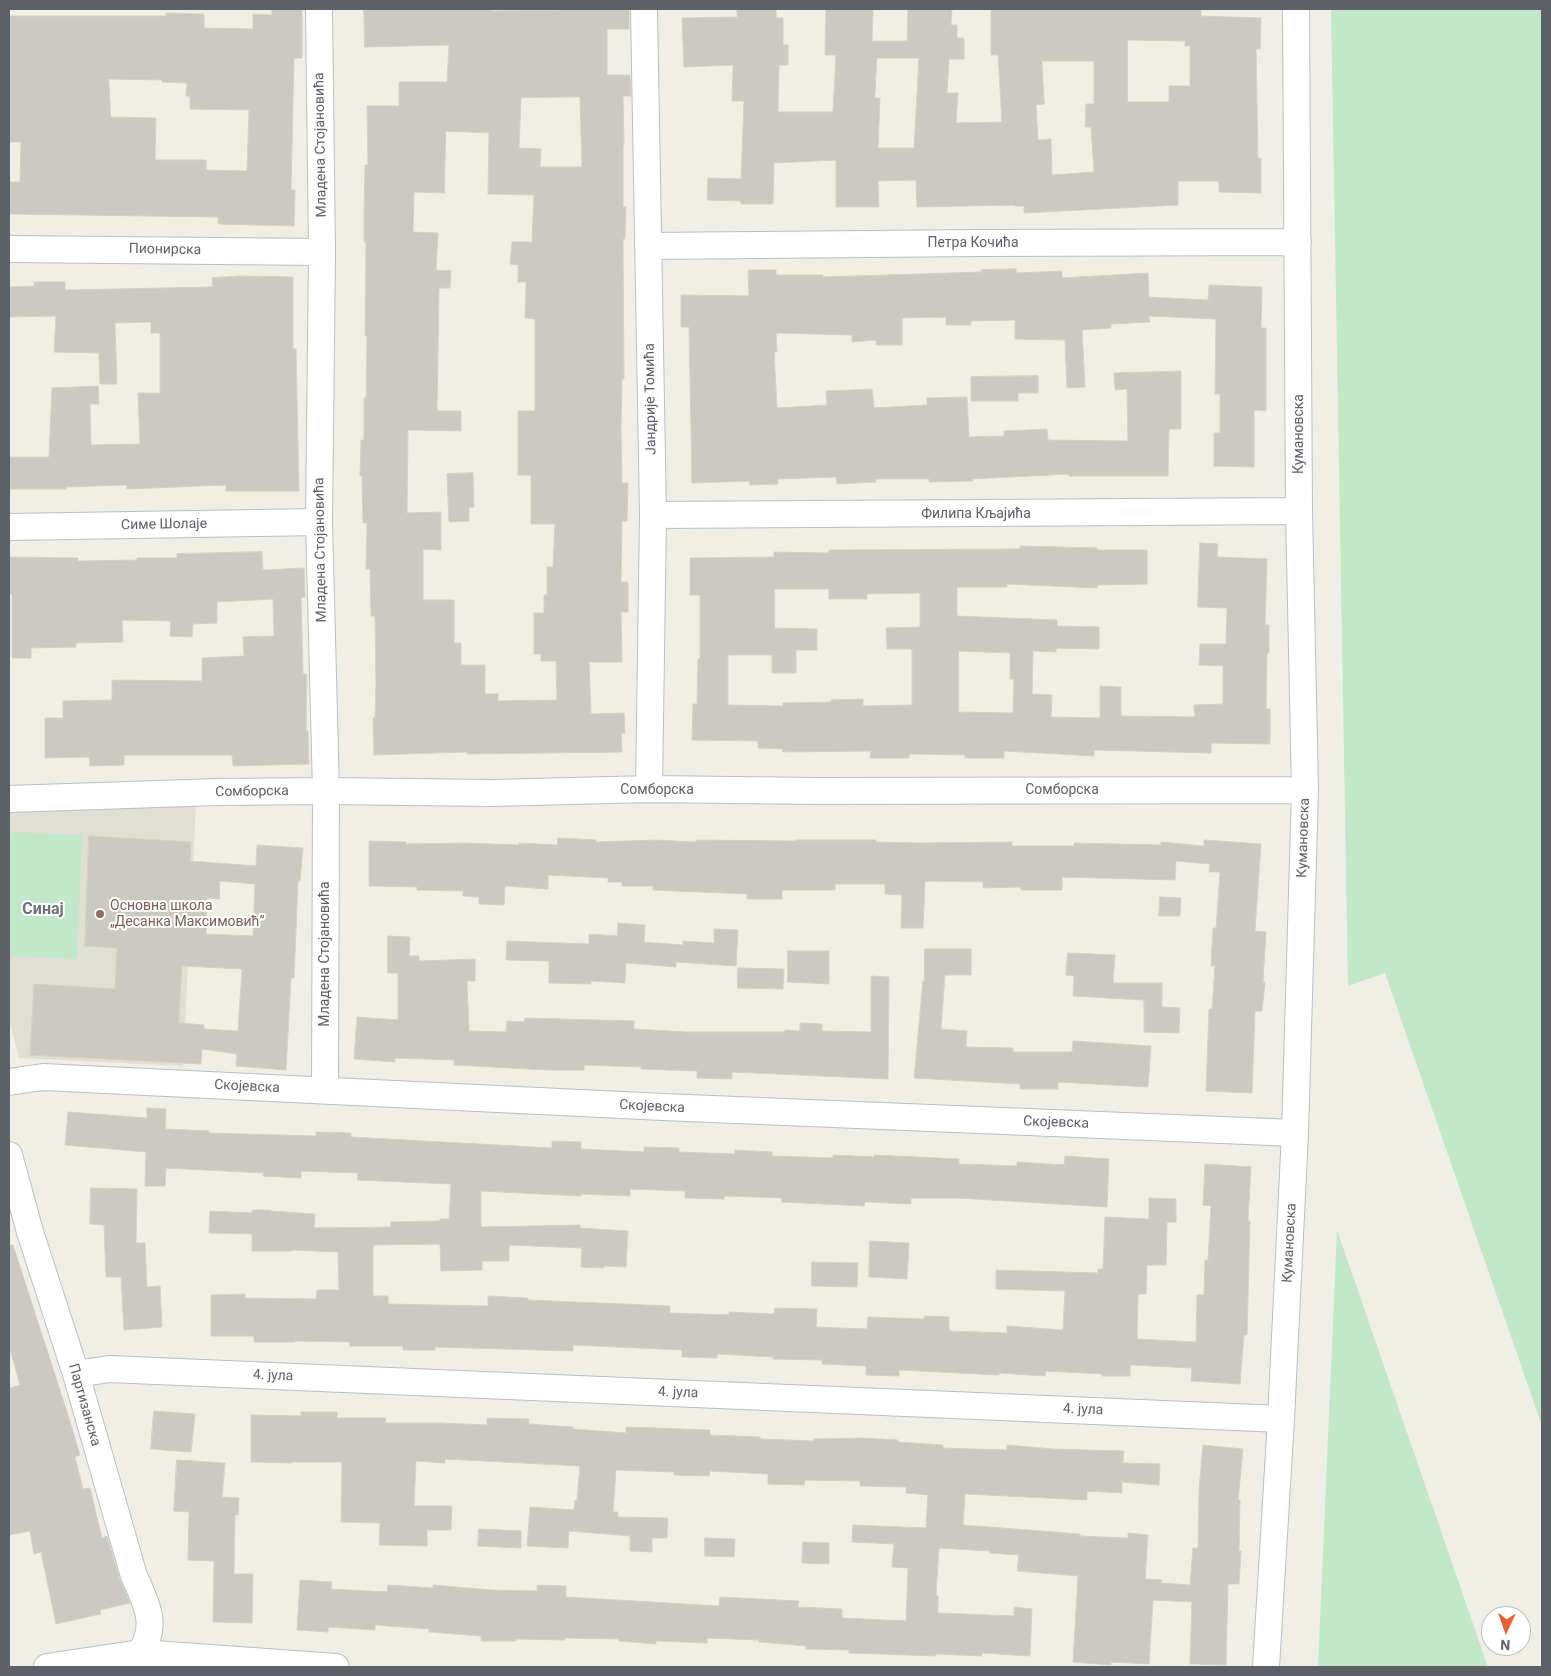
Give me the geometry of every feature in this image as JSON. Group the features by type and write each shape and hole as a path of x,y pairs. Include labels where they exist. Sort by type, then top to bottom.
{"street":[{"name":"Младена Стојановића","path":"319,9 322,252 319,522 326,791 325,1090"},
{"name":"Јандрије Томића","path":"644,9 653,515 650,789"},
{"name":"Кумановска","path":"1266,1667 1281,1419 1295,1133 1305,790 1299,510 1296,9"},
{"name":"Петра Кочића","path":"648,246 979,242 1298,242"},
{"name":"Пионирска","path":"9,249 322,252"},
{"name":"Филипа Кљајића","path":"653,515 1299,510"},
{"name":"Симе Шолаје","path":"9,527 319,522"},
{"name":"Сомборска","path":"9,799 217,792 326,791 492,793 650,789 808,791 1305,790"},
{"name":"Скојевска","path":"9,1082 44,1077 663,1107 1295,1133"},
{"name":"Партизанска","path":"9,1155 30,1232 76,1374 134,1576 148,1608 150,1634 134,1660"},
{"name":"4. јула","path":"76,1374 109,1369 1281,1419"},
{"path":"47,1667 134,1660 336,1667"}],"shaded area":[{"name":"Основна школа „Десанка Максимовић”","path":"196,805 183,1066 19,1058 9,1020 9,808"}],"green space":[{"path":"1331,9 1542,9 1542,1426 1385,973 1348,986"},
{"path":"9,832 82,835 77,959 9,956"},
{"path":"1337,1230 1481,1647 1481,1656 1484,1656 1488,1667 1318,1667"}],"building":[{"path":"272,9 302,9 302,58 294,58 291,190 295,190 294,226 218,224 218,217 9,214 9,182 20,182 21,142 9,142 9,16 166,16 166,13 204,14 204,28 253,29 253,14 272,15","holes":["109,79 162,80 162,82 187,83 186,96 190,96 190,109 249,110 247,171 206,170 206,160 155,160 156,118 111,117"]},
{"path":"364,9 492,9 492,11 629,9 629,29 607,29 607,75 630,75 631,96 623,96 623,207 626,207 625,239 623,239 624,379 622,379 621,429 622,483 628,483 627,521 622,521 621,582 628,582 628,612 621,612 622,662 589,662 591,714 624,713 625,733 621,733 622,752 467,754 467,752 374,755 375,616 371,616 370,569 366,569 367,523 363,523 362,476 360,476 361,440 364,440 364,398 366,398 366,242 364,242 364,212 365,165 368,165 367,106 399,106 399,82 447,82 449,45 365,47","holes":["580,97 582,167 540,167 541,149 519,148 521,98","446,131 489,133 488,194 534,195 532,242 512,242 510,264 518,265 518,282 526,282 525,318 535,319 535,411 518,411 518,475 531,475 531,524 555,524 553,567 547,567 547,595 544,595 544,613 534,613 534,654 541,654 541,661 556,661 557,700 498,701 498,694 485,694 485,665 461,665 461,643 454,643 454,600 423,600 423,549 441,550 441,512 407,513 408,430 461,431 461,411 437,411 439,288 450,288 451,271 436,270 438,233 413,232 414,192 444,193"]},
{"path":"737,9 776,9 776,18 783,18 783,45 788,45 788,65 779,65 778,112 833,112 836,55 825,55 826,9 873,9 872,41 907,41 908,9 952,9 951,25 957,25 957,38 964,38 964,59 949,59 947,93 958,93 956,123 1002,122 998,55 991,55 991,9 1201,9 1201,16 1261,18 1260,49 1256,49 1258,158 1261,158 1261,193 1219,192 1219,181 1178,181 1178,205 1024,213 1024,206 1015,205 917,207 916,180 878,181 879,207 836,207 836,160 774,163 773,204 741,204 741,201 707,200 708,178 741,179 744,101 732,101 733,65 684,67 682,18 737,17","holes":["1128,40 1185,41 1185,46 1190,46 1190,86 1169,86 1169,102 1128,102","877,58 919,58 914,148 878,148 880,98 875,98","1042,61 1094,61 1094,104 1086,104 1085,127 1091,127 1094,172 1052,175 1051,139 1038,140 1036,105 1044,104"]},
{"path":"1016,269 1016,273 1062,271 1062,278 1148,273 1149,297 1208,300 1209,285 1262,287 1261,328 1266,328 1266,411 1254,410 1254,467 1214,466 1214,433 1220,433 1220,394 1215,394 1216,319 1149,316 1150,322 1111,324 1111,328 1082,330 1085,387 1067,388 1065,340 1015,339 1015,320 971,321 971,325 946,325 946,317 902,318 902,345 876,345 876,340 852,342 852,335 776,333 777,352 774,352 777,408 827,405 826,391 872,389 874,408 927,405 927,398 967,397 969,437 1004,436 1004,431 1047,429 1048,440 1128,441 1127,389 1115,390 1114,373 1181,371 1181,429 1169,429 1168,476 1069,476 1069,474 972,479 973,481 929,482 929,479 876,479 876,482 837,484 836,477 778,479 778,484 750,485 749,481 692,483 689,327 681,327 681,295 749,296 748,270 776,270 776,275 823,275 823,277 981,272 981,270"},
{"path":"241,276 293,277 293,349 296,349 299,491 226,491 226,485 127,489 127,485 66,487 66,489 9,489 9,457 49,457 52,388 98,386 99,404 90,404 91,445 140,444 138,393 160,393 160,333 151,333 151,322 115,323 117,384 100,384 99,353 54,352 56,316 9,317 9,287 34,286 34,282 65,282 65,290 213,287 212,278"},
{"path":"1038,376 1038,393 1018,393 1018,401 971,401 971,377"},
{"path":"473,473 474,507 469,507 469,521 449,522 447,474"},
{"path":"1200,543 1218,544 1217,557 1267,559 1265,625 1269,625 1269,653 1267,653 1266,709 1270,709 1270,744 1211,743 1211,753 1094,750 1094,756 1004,751 1004,758 965,758 965,755 909,754 909,758 870,758 871,751 783,752 783,749 758,748 758,741 692,740 693,704 697,704 698,659 700,659 700,595 690,595 690,558 774,557 774,552 829,553 829,550 1020,549 1020,546 1097,548 1097,550 1147,550 1147,584 1097,585 1097,588 1007,584 1007,587 957,587 957,616 1057,620 1057,626 1099,627 1099,649 1056,648 1056,652 1033,651 1032,694 1052,695 1051,717 1100,718 1100,686 1121,687 1121,716 1195,717 1194,705 1223,704 1223,666 1199,665 1200,644 1226,644 1227,608 1198,607","holes":["775,589 829,589 829,599 867,599 867,594 920,593 920,627 886,628 887,649 912,649 912,705 863,706 863,699 783,703 783,706 728,705 728,655 772,655 772,673 796,673 796,650 817,650 817,629 775,628","959,651 1010,653 1010,679 1014,679 1013,713 959,712"]},
{"path":"262,552 263,570 304,568 305,597 301,598 303,674 307,674 306,732 308,731 309,764 233,766 232,755 124,755 124,765 90,766 89,757 45,758 45,718 63,718 63,701 112,700 112,680 202,681 202,658 244,656 243,637 274,636 273,599 217,602 217,623 193,624 192,637 170,636 171,621 122,620 123,642 76,643 76,647 31,648 31,658 12,658 12,594 9,594 9,557 78,558 78,561 137,560 137,558 177,558 177,554"},
{"path":"89,836 191,842 190,861 256,866 257,845 303,848 300,881 298,881 294,978 291,978 286,1070 236,1066 237,1054 202,1049 201,1064 30,1055 34,984 115,989 117,948 85,946","holes":["220,881 255,884 253,936 206,934 207,898 219,899","182,966 242,969 238,1031 204,1029 204,1025 179,1023"]},
{"path":"558,838 596,840 596,842 655,840 696,842 696,840 876,840 876,842 920,843 1012,842 1012,846 1074,846 1074,843 1161,845 1161,842 1204,846 1204,840 1261,844 1255,931 1266,932 1263,982 1265,982 1262,1011 1255,1011 1252,1093 1206,1091 1209,1009 1212,1009 1215,966 1211,966 1213,928 1216,928 1220,872 1209,872 1210,864 1176,861 1175,880 1062,877 1062,890 1021,890 1021,887 983,888 983,882 925,881 923,928 901,928 902,895 885,894 885,884 835,884 835,890 782,890 782,899 747,899 747,894 653,890 653,886 622,886 622,882 608,882 608,878 548,875 548,889 505,886 504,905 479,904 479,897 463,896 463,891 417,890 417,887 369,886 369,841 406,842 406,844 464,843 519,845 519,843 557,845"},
{"path":"1160,897 1181,898 1180,916 1159,916"},
{"path":"618,923 645,925 644,942 683,945 683,941 714,943 714,929 738,930 736,966 676,962 676,967 626,963 625,983 591,981 591,984 549,983 549,961 506,960 507,941 589,944 589,934 617,936"},
{"path":"388,936 410,937 409,956 419,956 419,961 475,959 475,981 467,981 469,1031 506,1032 507,1021 524,1022 525,1018 634,1021 634,1029 686,1032 800,1031 800,1023 822,1024 822,1031 871,1032 871,976 889,977 888,1079 732,1072 732,1079 697,1078 697,1071 641,1069 641,1067 584,1065 584,1070 548,1070 454,1065 454,1060 395,1058 395,1062 354,1059 357,1017 398,1020 398,973 388,973"},
{"path":"925,949 971,949 971,975 945,975 941,1029 967,1031 966,1047 1013,1048 1013,1052 1072,1052 1073,1041 1151,1046 1148,1087 1058,1082 1058,1089 1020,1089 1020,1084 914,1078 924,981"},
{"path":"788,951 829,951 829,984 788,982"},
{"path":"1068,953 1115,955 1113,983 1162,983 1162,1007 1180,1008 1179,1033 1144,1032 1144,1000 1073,996 1074,976 1066,975"},
{"path":"738,968 784,969 783,989 738,988"},
{"path":"147,1108 166,1109 165,1129 209,1131 209,1133 316,1136 316,1132 351,1133 351,1137 552,1148 552,1141 581,1142 581,1149 644,1152 644,1147 679,1148 679,1152 735,1154 735,1150 772,1152 772,1156 833,1158 833,1155 874,1157 874,1155 959,1159 959,1164 1017,1166 1017,1162 1064,1165 1065,1156 1109,1159 1107,1207 958,1198 911,1198 911,1204 865,1202 864,1206 782,1202 782,1198 725,1196 724,1199 685,1198 685,1191 630,1189 630,1196 581,1194 581,1196 481,1191 481,1227 580,1225 580,1228 628,1231 626,1267 581,1267 582,1248 509,1245 509,1261 482,1261 482,1270 441,1271 440,1244 373,1245 373,1296 388,1296 388,1304 488,1306 488,1296 528,1298 528,1300 670,1306 670,1313 729,1315 729,1312 774,1314 775,1308 817,1309 816,1327 867,1329 868,1317 924,1319 924,1316 949,1317 949,1331 1007,1333 1007,1326 1063,1330 1065,1291 996,1289 996,1270 1098,1273 1098,1269 1103,1269 1105,1217 1149,1219 1149,1198 1176,1199 1176,1222 1167,1222 1166,1265 1147,1265 1146,1294 1138,1294 1137,1339 1196,1342 1197,1295 1204,1295 1205,1260 1208,1260 1211,1206 1203,1205 1205,1164 1251,1167 1248,1221 1250,1221 1247,1335 1244,1335 1240,1384 1191,1381 1192,1368 1130,1365 1130,1376 1102,1376 1102,1374 1046,1371 1045,1376 899,1370 899,1376 866,1375 866,1366 822,1364 822,1360 773,1359 773,1357 717,1354 717,1358 682,1357 682,1350 573,1345 573,1351 435,1347 435,1350 403,1350 403,1346 350,1346 350,1342 254,1342 254,1336 211,1336 211,1295 245,1294 245,1298 316,1299 317,1290 339,1290 338,1252 252,1251 252,1234 209,1233 210,1211 252,1213 252,1210 271,1210 315,1214 314,1228 391,1227 391,1222 440,1221 440,1219 449,1219 451,1184 357,1180 358,1173 301,1171 301,1178 263,1176 264,1173 166,1168 165,1186 145,1186 146,1152 65,1145 68,1112 147,1118"},
{"path":"91,1188 137,1189 136,1243 145,1243 147,1287 160,1286 162,1327 124,1330 121,1277 106,1277 104,1225 90,1224"},
{"path":"870,1241 909,1243 907,1279 869,1277"},
{"path":"9,1245 13,1245 67,1412 80,1455 75,1457 83,1489 90,1488 102,1538 107,1536 120,1580 130,1603 100,1610 101,1614 56,1624 41,1552 34,1554 30,1531 9,1535 9,1388 20,1385 9,1346"},
{"path":"812,1262 858,1263 857,1287 812,1286"},
{"path":"154,1411 195,1414 191,1452 151,1449"},
{"path":"301,1412 337,1412 337,1418 386,1418 385,1423 487,1425 487,1418 529,1419 528,1424 626,1433 626,1427 710,1430 710,1435 760,1437 760,1439 814,1441 814,1439 861,1438 943,1445 943,1448 1007,1450 1007,1445 1054,1449 1124,1451 1123,1463 1160,1464 1159,1485 1122,1482 1122,1493 1087,1491 1087,1500 965,1494 963,1525 1080,1534 1080,1536 1128,1538 1128,1533 1148,1535 1145,1579 1162,1580 1161,1583 1190,1585 1193,1548 1198,1548 1199,1490 1203,1445 1243,1449 1238,1500 1240,1500 1239,1551 1241,1551 1239,1584 1228,1584 1226,1665 1190,1664 1192,1602 1153,1600 1149,1664 1111,1662 1111,1665 1073,1662 1078,1576 1017,1571 1019,1555 939,1548 936,1595 938,1596 938,1613 1014,1616 1014,1607 1032,1609 1030,1656 982,1653 982,1656 936,1654 936,1656 849,1653 849,1650 806,1649 806,1646 759,1642 759,1640 707,1638 707,1643 656,1641 656,1644 619,1641 619,1639 565,1638 565,1640 516,1639 516,1641 481,1641 481,1636 429,1632 429,1629 375,1625 375,1630 328,1627 328,1632 297,1630 300,1580 332,1582 331,1589 387,1592 388,1585 433,1588 433,1585 491,1590 537,1591 537,1585 566,1586 566,1597 719,1606 720,1597 799,1601 798,1607 842,1609 842,1618 906,1621 908,1568 892,1567 894,1544 852,1542 853,1525 926,1528 928,1495 906,1493 906,1487 860,1486 860,1481 805,1480 804,1485 768,1484 768,1474 710,1471 709,1476 674,1475 674,1472 616,1470 613,1512 618,1512 618,1517 668,1518 667,1538 652,1538 652,1552 630,1551 630,1536 569,1531 568,1548 527,1546 530,1507 574,1510 575,1500 577,1500 580,1466 445,1459 445,1463 416,1461 414,1506 452,1506 451,1530 427,1530 427,1546 379,1545 380,1523 341,1522 342,1462 251,1462 251,1415 301,1416"},
{"path":"177,1460 225,1463 222,1497 239,1498 238,1515 235,1515 234,1574 253,1574 252,1623 213,1622 214,1561 188,1560 189,1512 174,1511"},
{"path":"479,1529 521,1531 521,1548 478,1546"},
{"path":"705,1538 735,1539 734,1557 705,1556"},
{"path":"803,1542 829,1543 829,1564 802,1563"}],"place":[{"name":"Основна школа „Десанка Максимовић”","path":"100,914"}],"district":[{"name":"Синај","path":"43,910"}]}
